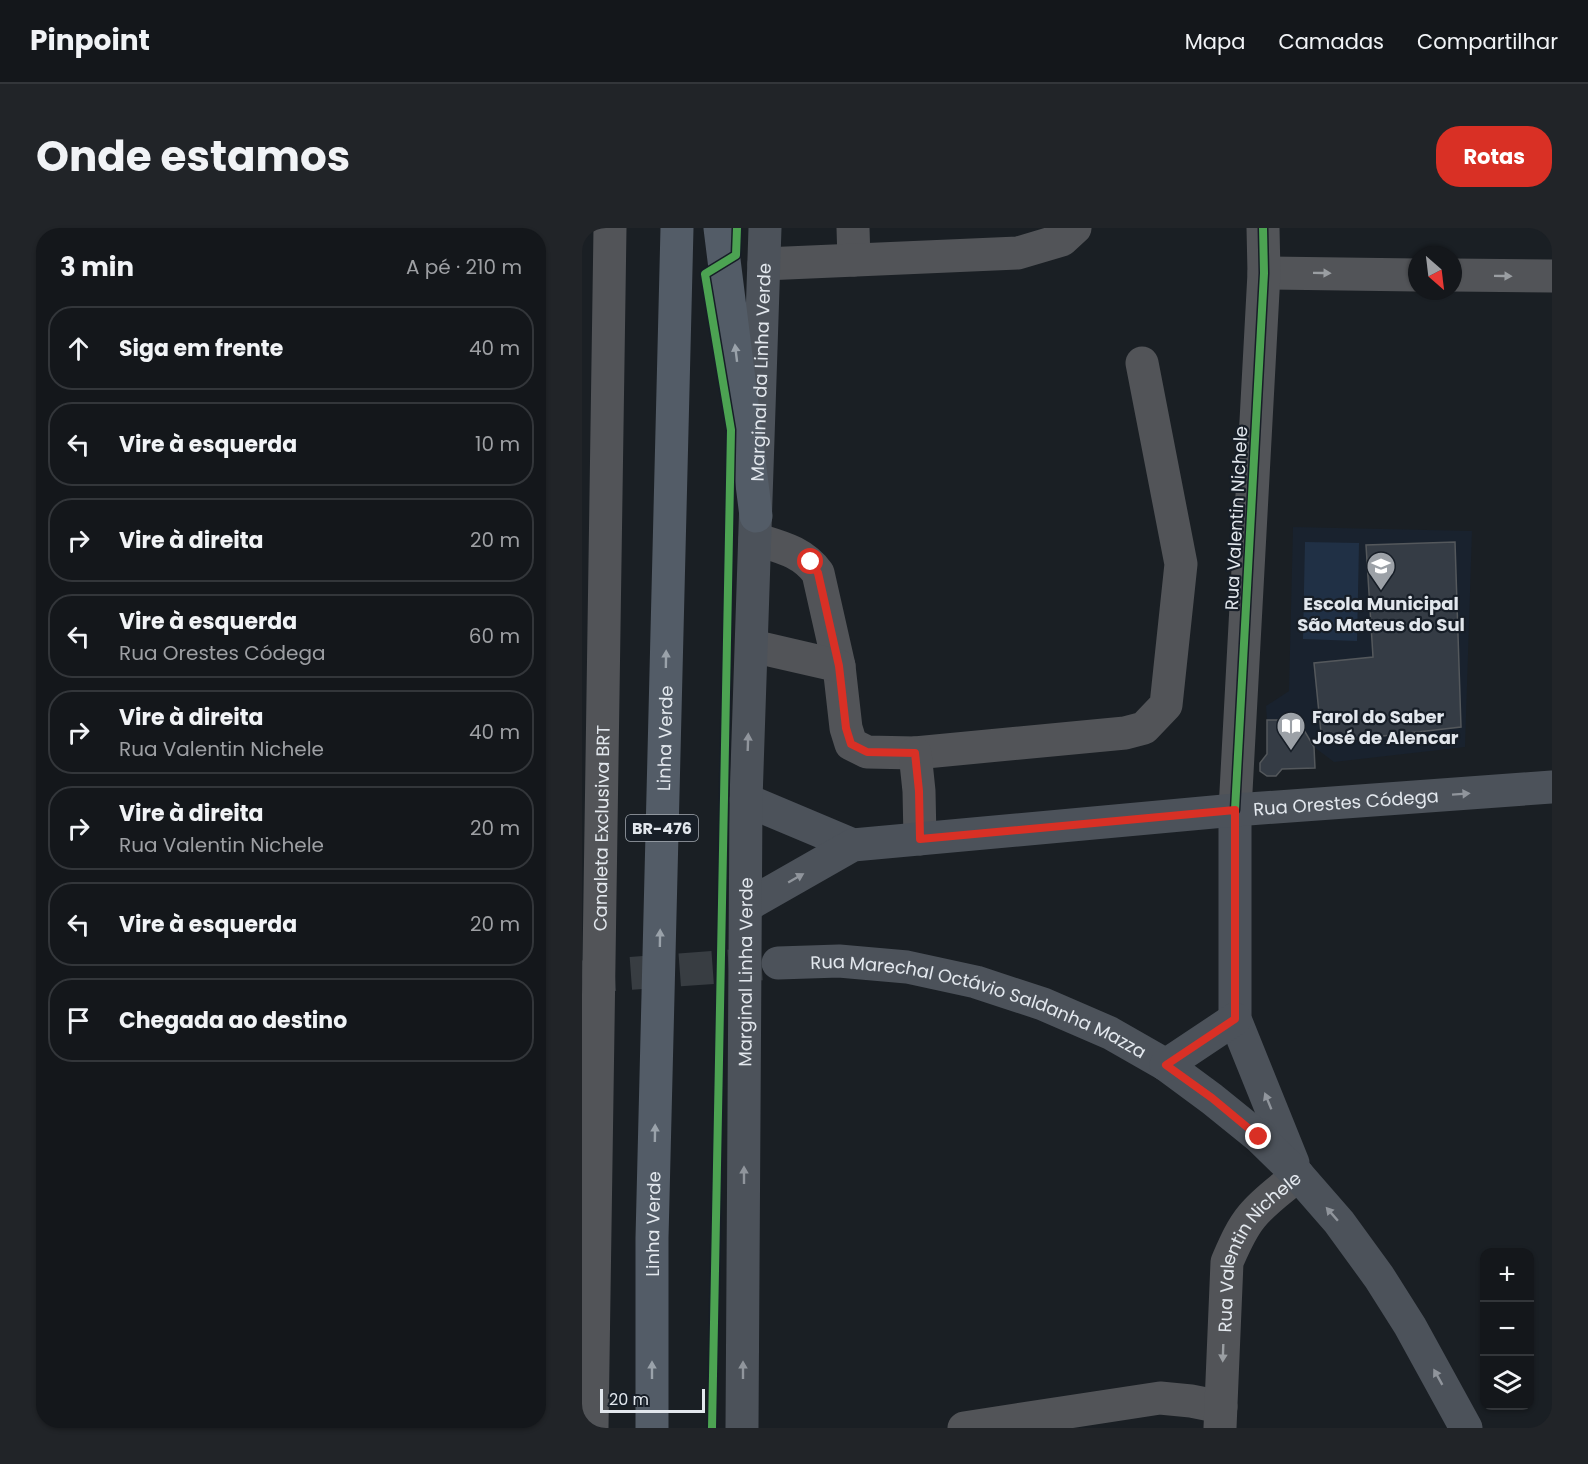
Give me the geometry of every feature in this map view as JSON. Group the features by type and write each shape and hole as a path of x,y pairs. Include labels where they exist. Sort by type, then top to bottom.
{"highway":[{"name":"Linha Verde","path":"652,1428 652,1238 677,228"},
{"path":"720,228 756,527"}],"main road":[{"name":"Marginal da Linha Verde","path":"756,527 765,228"},
{"name":"Marginal Linha Verde","path":"742,1428 746,800 756,527"},
{"name":"Rua Orestes Códega","path":"746,906 853,845 1235,810 1552,787"},
{"name":"Rua Orestes Códega","path":"746,800 853,845"},
{"name":"Rua Valentin Nichele","path":"1235,810 1235,1019 1298,1175"},
{"name":"Rua Marechal Octávio Saldanha Mazza","path":"778,963 838,961 907,967 976,982 1043,1004 1110,1033 1166,1065 1212,1098 1259,1137 1298,1175 1339,1222 1379,1277 1410,1326 1466,1428"},
{"path":"1166,1065 1235,1019"}],"street":[{"name":"Canaleta Exclusiva BRT","path":"592,1428 610,228"},
{"path":"853,228 854,260"},
{"path":"764,264 1018,253 1062,240 1074,228"},
{"name":"Rua Valentin Nichele","path":"1235,810 1264,273 1263,228"},
{"path":"1264,273 1408,274"},
{"path":"1462,275 1552,276"},
{"path":"756,527 811,562 818,573 839,666 846,728 851,744 867,752 915,753 1125,733 1144,728 1166,705 1181,564 1143,363"},
{"path":"752,646 839,666"},
{"path":"915,753 920,839"},
{"name":"Rua Valentin Nichele","path":"1220,1417 1227,1262 1238,1237 1252,1216 1298,1175"},
{"path":"964,1428 1160,1398 1191,1401 1220,1417"}],"shaded area":[{"name":"Escola Municipal São Mateus do Sul","path":"1293,527 1472,531 1465,747 1334,762 1314,747 1304,730 1286,720 1267,720 1266,706 1289,691"},
{"path":"1305,542 1359,543 1357,641 1303,639"}],"building":[{"path":"1455,542 1461,727 1322,743 1314,663 1373,657 1366,545"},
{"name":"Farol do Saber José de Alencar","path":"1267,720 1286,720 1304,730 1314,747 1315,768 1282,769 1276,776 1267,776 1260,771 1260,763 1267,754"}],"tunnel":[{"path":"582,977 773,963"}],"cycle path":[{"path":"712,1428 731,430 705,274 736,255 737,228"},
{"path":"1235,810 1264,273 1263,228"}],"place":[{"name":"Escola Municipal São Mateus do Sul","path":"1381,592"},
{"name":"Farol do Saber José de Alencar","path":"1291,752"}],"route":[{"path":"811,562 818,573 839,666 846,728 851,744 867,752 915,753 920,839 1235,810 1235,1019 1166,1065 1212,1098 1259,1137"}]}
